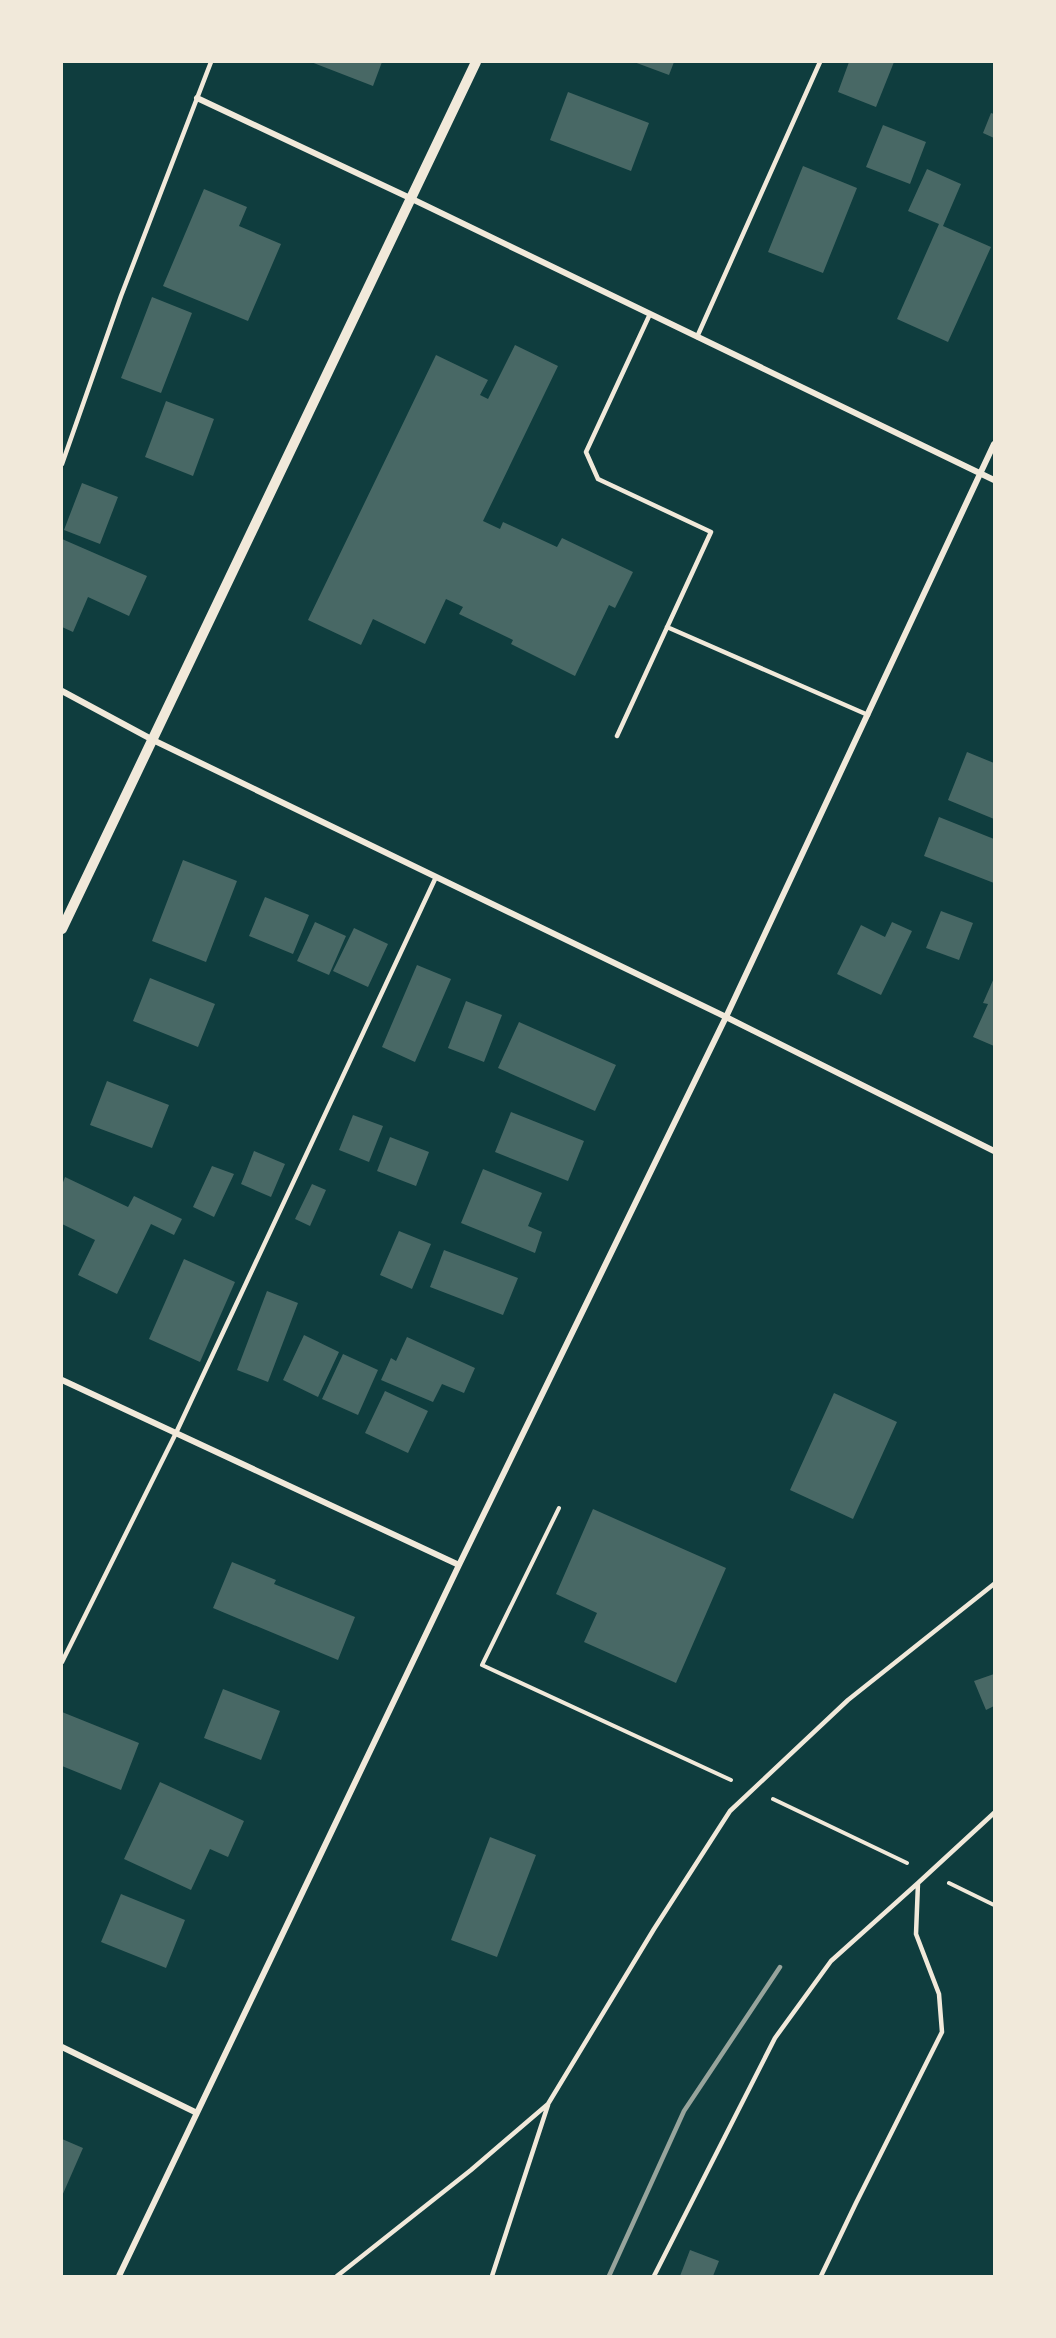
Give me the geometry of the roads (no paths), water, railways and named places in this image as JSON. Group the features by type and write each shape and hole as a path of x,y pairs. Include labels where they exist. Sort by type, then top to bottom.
{"street":[{"path":"62,929 476,62"},
{"path":"197,98 410,198 994,480"},
{"path":"119,2277 459,1564 726,1017 994,444"},
{"path":"62,691 153,740 726,1017 994,1151"},
{"path":"62,1380 459,1564"},
{"path":"62,2048 197,2112"}],"lane":[{"path":"62,464 121,296 211,62"},
{"path":"697,337 820,62"},
{"path":"617,736 711,532 598,479 586,452 650,314"},
{"path":"667,627 868,715"},
{"path":"62,1662 176,1433 436,877"},
{"path":"492,2277 548,2104 654,1929 730,1811 848,1700 994,1584"},
{"path":"654,2277 775,2038 831,1961 994,1813"},
{"path":"821,2277 942,2032 939,1994 916,1934 918,1883"},
{"path":"337,2277 471,2170 548,2104"}],"railway":[{"path":"609,2276 684,2111 780,1967"}]}
